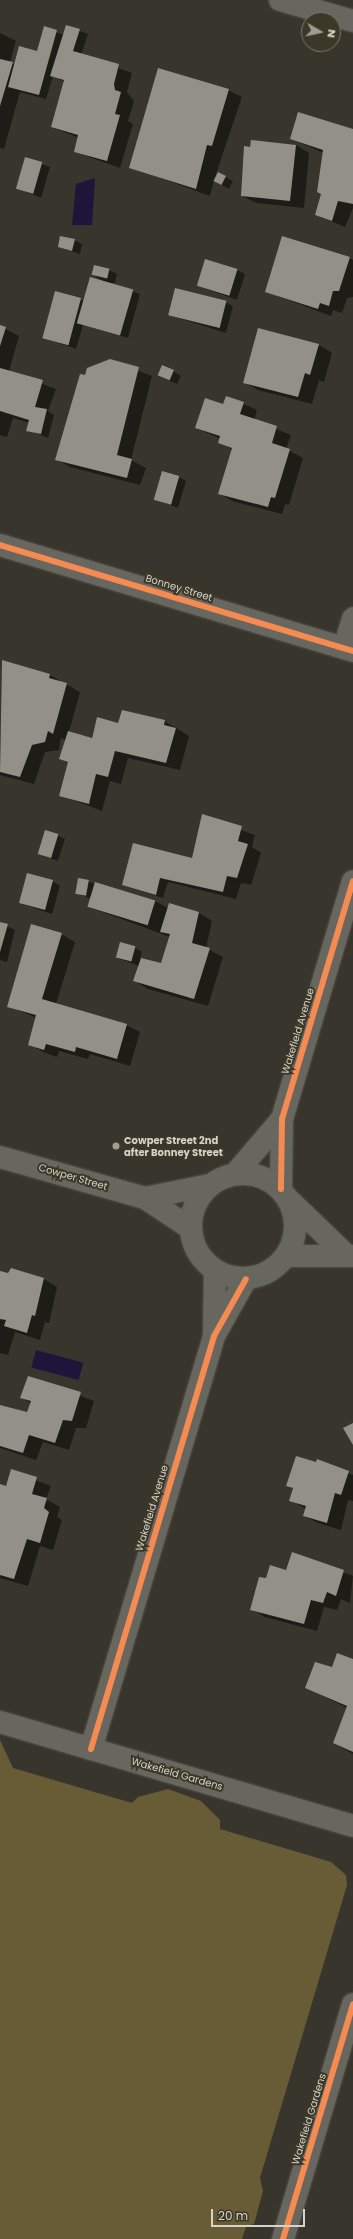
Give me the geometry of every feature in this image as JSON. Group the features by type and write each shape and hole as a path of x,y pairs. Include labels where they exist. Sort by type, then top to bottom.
{"street":[{"path":"280,0 353,21"},
{"name":"Bonney Street","path":"0,545 349,650"},
{"path":"349,650 353,618"},
{"name":"Wakefield Avenue","path":"284,1194 282,1119 353,881"},
{"name":"Wakefield Avenue","path":"235,1174 282,1119"},
{"name":"Cowper Street","path":"0,1157 145,1198 190,1228"},
{"path":"284,1194 296,1228 286,1256 264,1274 246,1279 215,1270 202,1259 190,1228 192,1212 210,1185 235,1174 252,1174 284,1194 349,1254"},
{"name":"Cowper Street","path":"145,1198 210,1185"},
{"path":"286,1256 349,1254"},
{"name":"Wakefield Avenue","path":"214,1336 215,1270"},
{"name":"Wakefield Avenue","path":"91,1749 214,1336 246,1279"},
{"name":"Wakefield Gardens","path":"0,1722 353,1826"},
{"name":"Wakefield Gardens","path":"283,2239 353,2004"}],"shaded area":[{"path":"95,178 92,225 72,225 76,184"},
{"path":"36,1350 83,1363 79,1380 31,1367"},
{"path":"0,1740 13,1768 132,1803 138,1797 168,1789 201,1801 220,1820 220,1829 331,1862 346,1875 347,1885 260,2178 263,2191 254,2224 246,2227 242,2239 0,2239"}],"building":[{"path":"66,25 80,29 73,51 119,64 114,84 115,90 121,92 115,114 120,115 107,161 74,152 78,135 51,127 64,80 50,76"},
{"path":"44,26 57,30 39,95 8,87 19,46 37,51"},
{"path":"0,59 13,62 0,106"},
{"path":"158,68 229,89 212,146 207,145 196,189 129,168"},
{"path":"298,112 353,129 353,204 338,201 332,221 315,215 321,194 317,192 323,150 290,139"},
{"path":"251,140 296,145 290,201 241,196 244,146 250,147"},
{"path":"25,157 42,162 33,194 16,189"},
{"path":"218,172 226,176 221,185 213,181"},
{"path":"60,236 75,239 72,251 58,247"},
{"path":"282,236 350,257 339,291 333,291 329,306 320,303 318,309 265,292"},
{"path":"205,259 238,269 229,296 197,286"},
{"path":"94,265 110,269 107,279 92,275"},
{"path":"90,277 133,289 120,336 77,323"},
{"path":"175,288 226,301 220,328 168,315"},
{"path":"55,291 81,298 68,345 42,338"},
{"path":"0,325 6,327 0,346"},
{"path":"258,328 319,344 310,375 305,373 298,397 243,383"},
{"path":"110,359 139,367 117,455 132,459 127,478 55,460 80,374 85,375 87,368"},
{"path":"162,365 174,370 170,380 158,375"},
{"path":"0,368 43,380 35,407 47,409 41,434 26,431 29,420 0,411"},
{"path":"226,396 244,402 240,414 277,426 272,443 290,449 275,498 271,497 268,507 218,494 232,448 218,443 220,436 195,428 205,398 223,404"},
{"path":"162,471 179,476 171,505 154,500"},
{"path":"2,660 50,674 49,678 67,683 53,734 48,731 45,742 32,745 20,777 0,772"},
{"path":"122,710 165,720 164,725 176,728 166,763 115,751 108,777 96,774 89,804 59,796 68,762 59,759 68,731 92,738 97,717 118,723"},
{"path":"202,814 242,826 238,841 248,844 237,878 227,876 223,892 160,878 156,895 122,885 133,843 192,858"},
{"path":"45,830 58,834 51,858 38,854"},
{"path":"27,873 53,880 45,910 19,903"},
{"path":"78,878 89,880 86,896 75,894"},
{"path":"95,882 155,900 148,925 87,907"},
{"path":"169,903 199,912 192,943 210,948 194,999 133,981 141,958 161,963 170,934 160,932"},
{"path":"0,922 8,924 0,952"},
{"path":"31,924 62,933 42,999 127,1024 117,1059 76,1047 75,1052 46,1044 44,1050 28,1045 36,1015 7,1007"},
{"path":"120,942 135,946 131,962 116,957"},
{"path":"11,1268 44,1278 35,1316 32,1315 27,1333 4,1326 6,1320 0,1319 0,1271 8,1273"},
{"path":"28,1376 81,1392 72,1421 63,1420 55,1443 29,1435 23,1453 0,1446 0,1405 27,1412 31,1401 20,1398"},
{"path":"353,1423 353,1445 343,1428"},
{"path":"296,1456 316,1462 317,1459 349,1471 341,1495 335,1493 327,1523 303,1516 306,1506 289,1501 293,1488 286,1486"},
{"path":"11,1469 37,1477 32,1494 47,1498 44,1508 49,1512 40,1543 27,1539 14,1579 0,1575 0,1484 6,1486"},
{"path":"292,1552 344,1570 336,1596 327,1592 323,1603 311,1600 304,1624 250,1610 259,1577 266,1578 270,1565 286,1570"},
{"path":"337,1653 353,1659 353,1752 333,1743 347,1706 305,1688 315,1662 332,1667"}],"cycle path":[{"path":"0,545 353,651"},
{"path":"281,1189 282,1119 353,881"},
{"path":"91,1749 214,1336 246,1279"},
{"path":"283,2239 353,2004"}],"place":[{"name":"Cowper Street 2nd after Bonney Street","path":"116,1146"}]}
